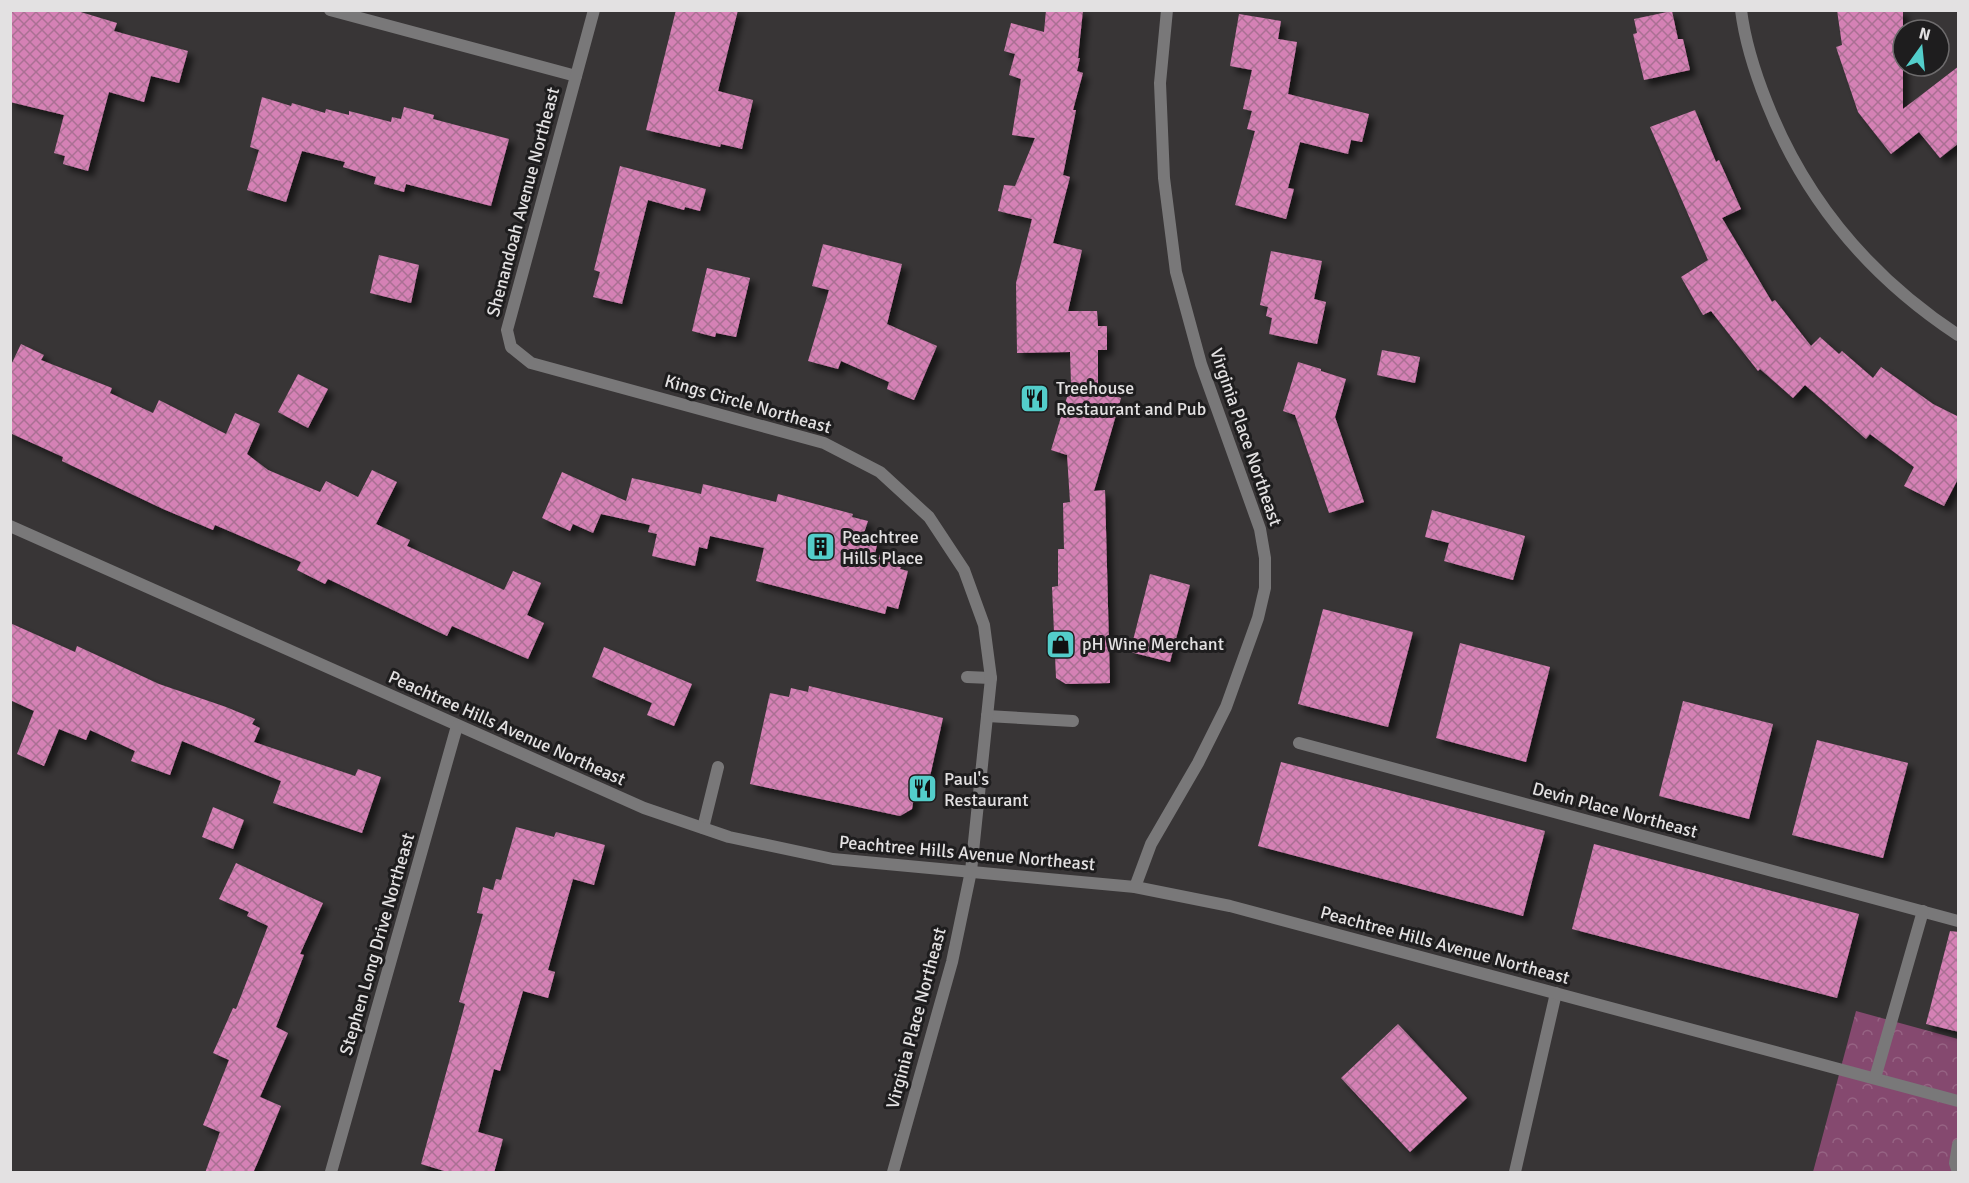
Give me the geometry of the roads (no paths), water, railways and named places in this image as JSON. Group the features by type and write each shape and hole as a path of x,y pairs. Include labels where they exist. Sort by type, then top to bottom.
{"street":[{"path":"330,10 576,76"},
{"name":"Shenandoah Avenue Northeast","path":"594,10 507,330 512,347 531,363 633,390"},
{"name":"Virginia Place Northeast","path":"1135,886 1151,844 1198,763 1226,707 1258,618 1265,588 1265,558 1260,529 1201,364 1176,272 1164,178 1161,95 1167,10"},
{"path":"1741,10 1756,75 1780,136 1813,194 1847,240 1881,276 1925,314 1959,336"},
{"name":"Kings Circle Northeast","path":"633,390 824,443 880,472 929,517 964,570 984,625 991,678 971,871"},
{"name":"Peachtree Hills Avenue Northeast","path":"10,526 644,808 729,837 833,859 1135,886 1230,906 1959,1101"},
{"path":"967,676 991,678"},
{"path":"987,716 1073,722"},
{"name":"Stephen Long Drive Northeast","path":"332,1173 457,726"},
{"name":"Devin Place Northeast","path":"1299,743 1959,921"},
{"path":"703,828 718,767"},
{"name":"Virginia Place Northeast","path":"893,1173 952,962 971,871"},
{"path":"1875,1078 1923,911"},
{"path":"1515,1173 1556,993"},
{"path":"1958,1173 1955,1163 1959,1145"}],"place":[{"name":"Treehouse Restaurant and Pub","path":"1035,398"},
{"name":"Peachtree Hills Place","path":"821,547"},
{"name":"pH Wine Merchant","path":"1061,644"},
{"name":"Paul's Restaurant","path":"923,789"}]}
